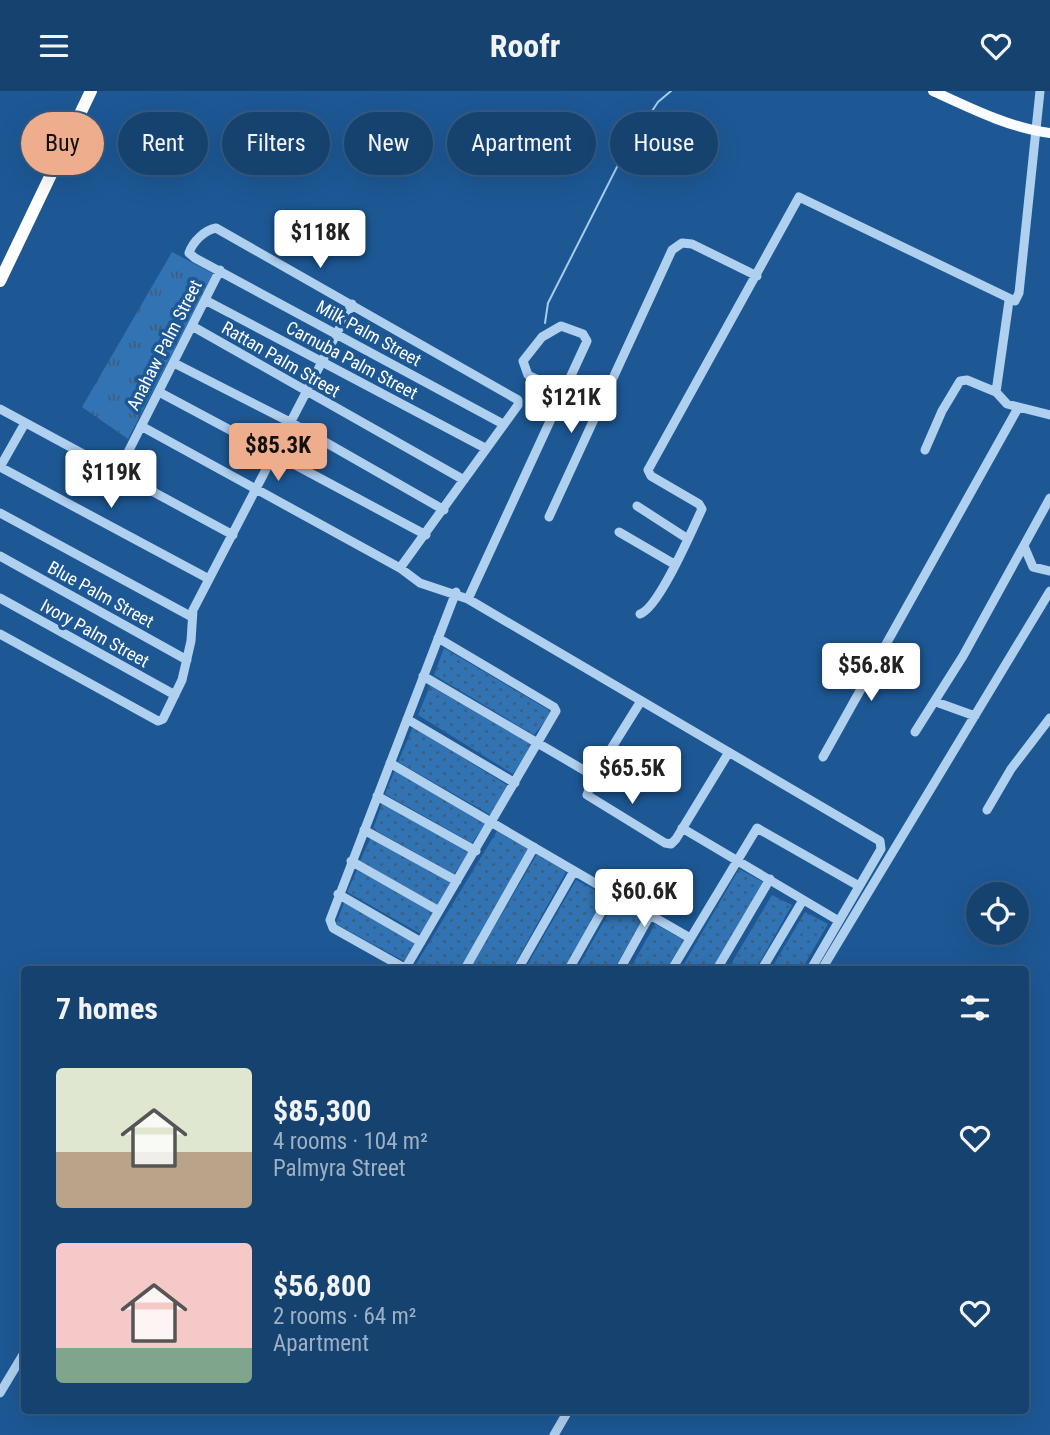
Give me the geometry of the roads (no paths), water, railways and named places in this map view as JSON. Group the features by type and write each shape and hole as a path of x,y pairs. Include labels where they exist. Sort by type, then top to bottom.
{"highway":[{"path":"0,281 91,91"}],"main road":[{"path":"933,91 1036,132 1050,133"}],"street":[{"path":"640,614 650,605 674,564 688,539 701,506 651,476 648,470 801,196 1009,301 1017,300 1040,91"},
{"name":"Milk Palm Street","path":"352,304 216,228 208,230 189,253 503,424"},
{"path":"549,517 672,250 682,243 692,244 757,276"},
{"name":"Anahaw Palm Street","path":"118,472 220,270"},
{"name":"Carnuba Palm Street","path":"205,300 485,448"},
{"path":"996,392 1009,301"},
{"path":"0,634 158,721 163,719 187,660 192,617 209,579 290,422 308,394 352,304 515,396 518,405 400,568"},
{"name":"Rattan Palm Street","path":"192,326 308,394 464,479"},
{"path":"468,599 587,341 583,334 561,326 542,337 523,361 532,379 541,381 560,398"},
{"path":"174,363 290,422 444,510"},
{"path":"925,450 958,383 967,380 996,392 1007,404 1050,415"},
{"path":"159,392 426,535"},
{"path":"823,757 1018,408"},
{"path":"0,409 233,535"},
{"path":"25,423 0,467 209,579"},
{"path":"141,426 258,488 400,568 420,583 456,592 880,841 881,849 813,966"},
{"path":"915,732 936,702 1050,498"},
{"path":"637,506 688,539"},
{"path":"0,513 192,617"},
{"path":"619,532 674,564"},
{"path":"1024,546 1033,567 1050,571"},
{"name":"Blue Palm Street","path":"0,556 187,660"},
{"path":"824,966 1050,591"},
{"path":"401,966 333,928 330,920 456,592"},
{"name":"Ivory Palm Street","path":"0,598 175,695"},
{"path":"408,966 556,711 554,706 438,638"},
{"path":"423,676 594,776"},
{"path":"641,701 594,776 587,795 665,843 671,844 729,752"},
{"path":"936,702 975,716"},
{"path":"987,810 1011,769 1050,718"},
{"path":"407,719 515,783"},
{"path":"390,762 691,938"},
{"path":"377,796 476,851"},
{"path":"682,828 839,921"},
{"path":"674,966 759,828 859,886"},
{"path":"364,830 457,881"},
{"path":"467,966 534,847"},
{"path":"351,861 439,911"},
{"path":"520,966 574,871"},
{"path":"720,966 770,879"},
{"path":"571,966 612,893"},
{"path":"338,894 421,941"},
{"path":"764,966 803,900"},
{"path":"622,966 650,915"},
{"path":"0,1393 21,1358"},
{"path":"554,1435 566,1414"}],"waterway":[{"path":"545,323 548,303 623,155 658,102 671,91"}]}
